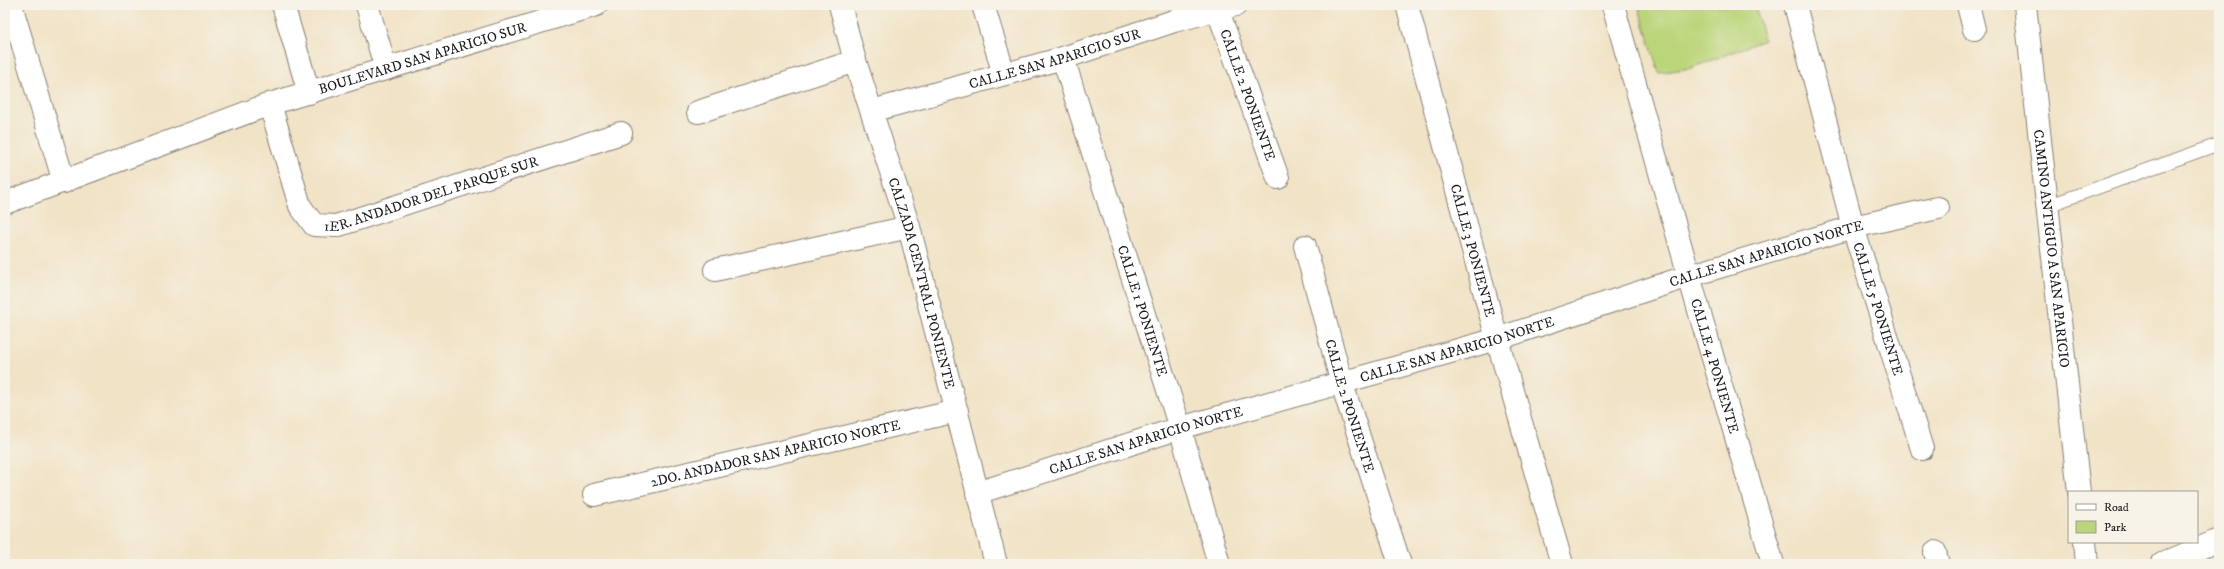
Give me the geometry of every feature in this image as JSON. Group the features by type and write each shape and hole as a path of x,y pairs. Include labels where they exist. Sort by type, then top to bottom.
{"street":[{"path":"11,5 64,182"},
{"path":"283,5 309,93"},
{"path":"367,5 386,69"},
{"name":"BOULEVARD SAN APARICIO SUR","path":"270,104 596,5"},
{"name":"CALZADA CENTRAL PONIENTE","path":"840,5 855,61 908,227 996,564"},
{"path":"982,5 1004,74"},
{"name":"CALLE 3 PONIENTE","path":"1407,5 1497,338 1562,564"},
{"name":"CALLE 4 PONIENTE","path":"1613,5 1689,276 1773,564"},
{"name":"CALLE 5 PONIENTE","path":"1795,5 1853,227 1922,449"},
{"path":"1968,5 1974,29"},
{"name":"CAMINO ANTIGUO A SAN APARICIO","path":"2025,5 2079,491"},
{"name":"CALLE SAN APARICIO SUR","path":"872,111 1063,58 1172,13 1227,8"},
{"name":"CALLE 2 PONIENTE","path":"1227,8 1278,178"},
{"name":"CALLE 1 PONIENTE","path":"1063,58 1180,428 1219,564"},
{"path":"698,112 855,61"},
{"path":"5,204 270,104"},
{"name":"1ER. ANDADOR DEL PARQUE SUR","path":"270,104 300,206 314,225 336,226 621,133"},
{"name":"CALLE SAN APARICIO NORTE","path":"977,493 1180,428 1342,384 1497,338 1689,276 1853,227 1938,208"},
{"path":"715,270 908,227"},
{"name":"CALLE 2 PONIENTE","path":"1304,246 1342,384 1400,564"},
{"name":"2DO. ANDADOR SAN APARICIO NORTE","path":"594,495 957,411"},
{"path":"2162,564 2219,540"},
{"path":"2085,543 2087,564"}],"lane":[{"path":"2047,206 2219,144"}],"green space":[{"path":"1638,5 1755,5 1764,40 1691,68 1659,73"}]}
